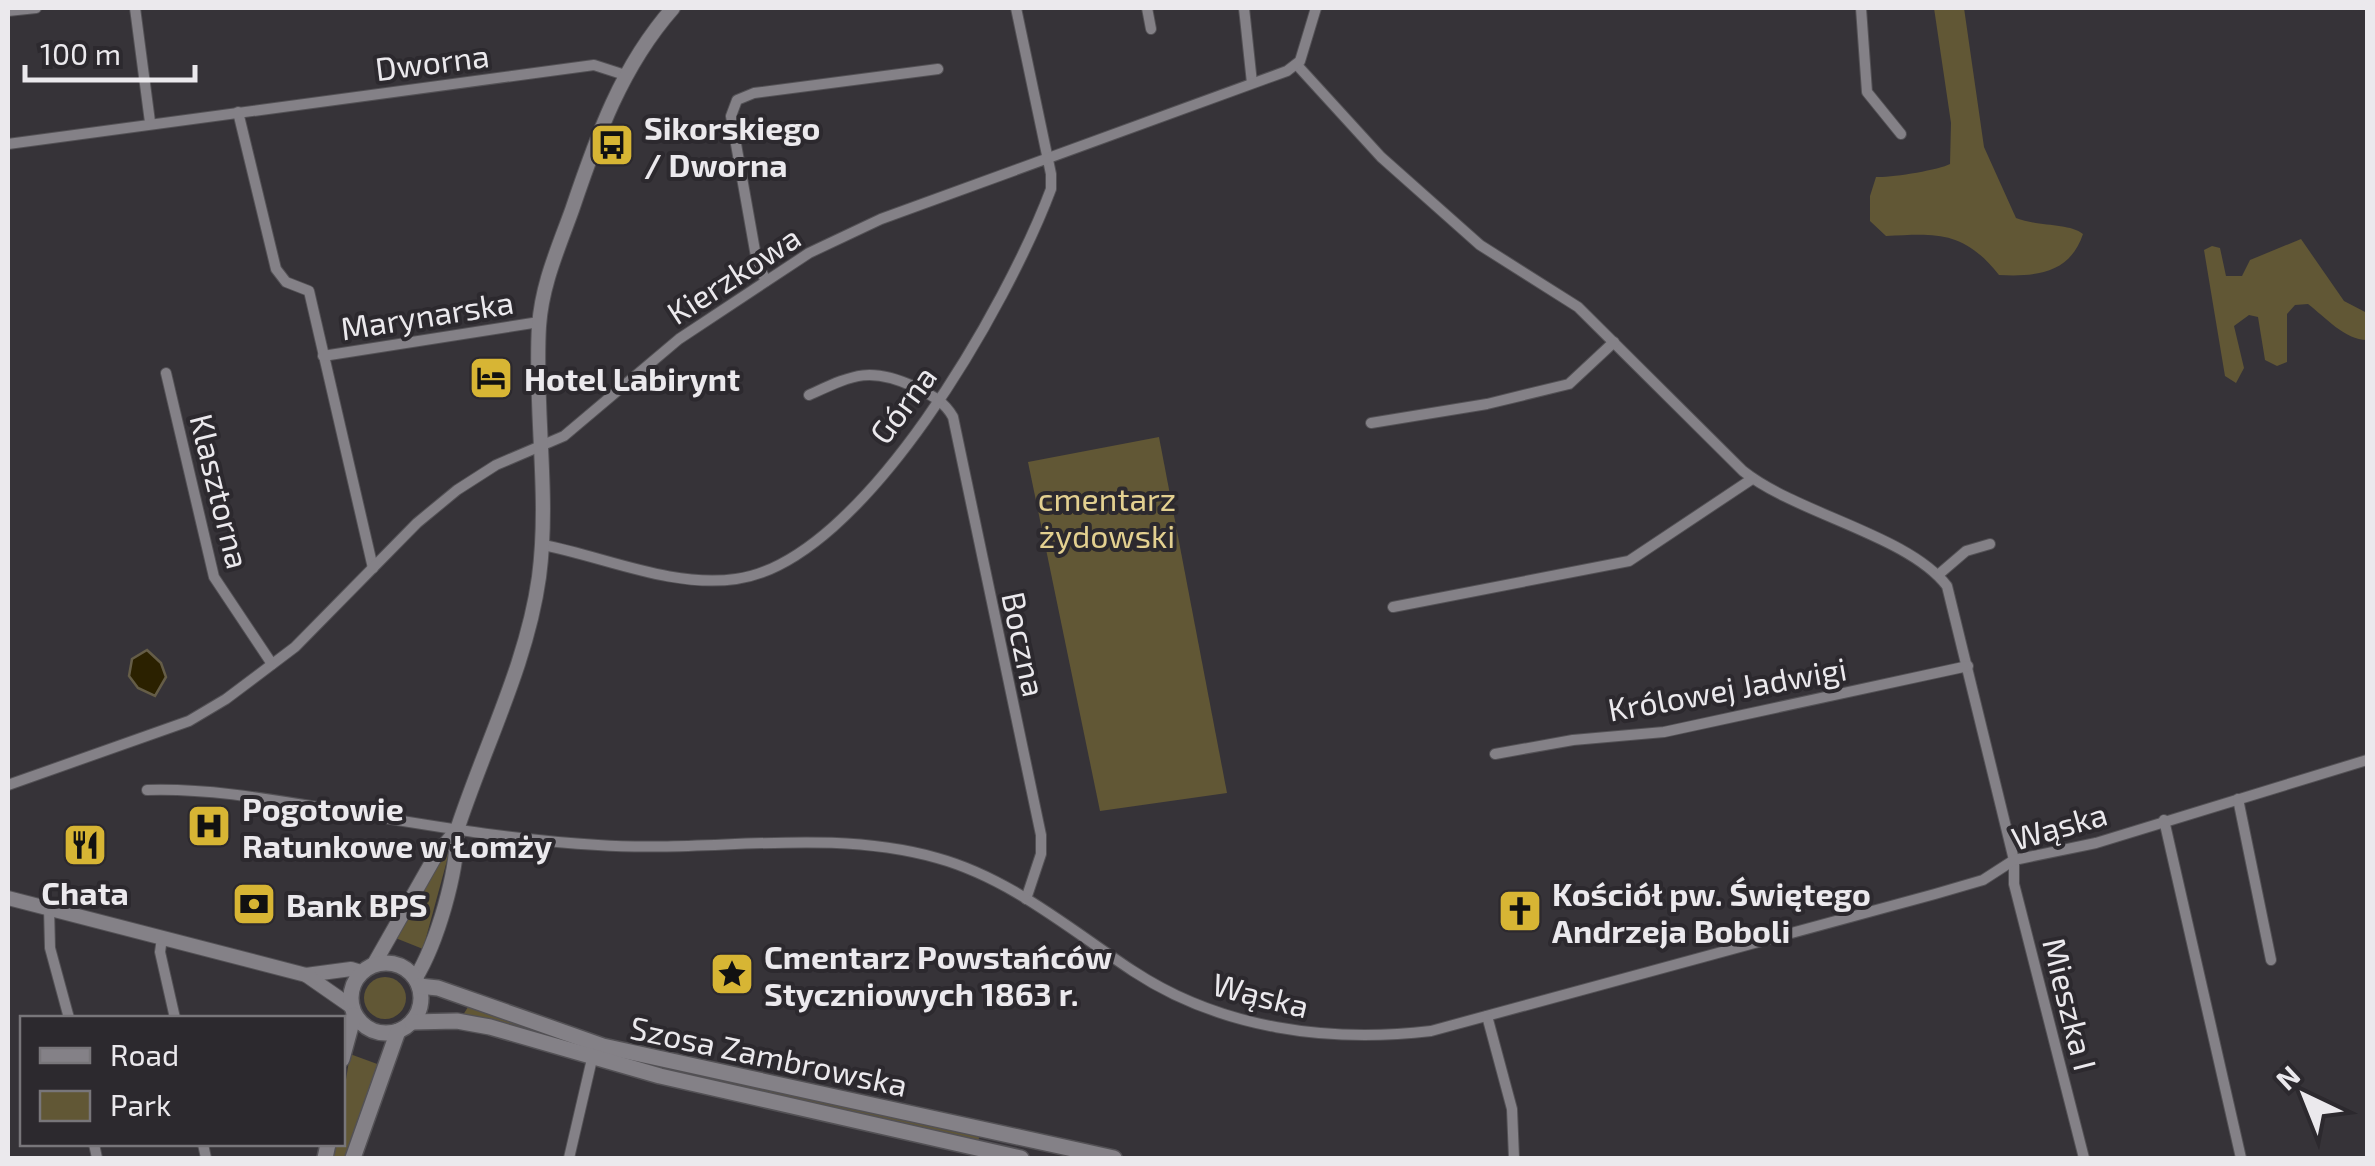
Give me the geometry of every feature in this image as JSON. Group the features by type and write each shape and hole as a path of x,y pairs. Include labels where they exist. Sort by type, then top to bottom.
{"main road":[{"path":"345,1036 352,988 366,964 397,964 417,982 421,1001 354,1158"},
{"name":"Szosa Zambrowska","path":"417,982 603,1046 1114,1158"},
{"path":"457,1021 456,1010 463,998"},
{"path":"348,1013 373,1031 407,1030"},
{"name":"Szosa Zambrowska","path":"407,1030 457,1021 592,1059 1012,1158"}],"street":[{"path":"8,11 36,8"},
{"path":"135,8 150,122"},
{"path":"8,898 306,974 366,964 436,855 457,830 530,622 542,544 540,322 550,266 624,75 673,8"},
{"name":"Górna","path":"542,544 686,579 733,580 768,572 796,558 823,535 942,402 1049,194 1048,158 1016,8"},
{"path":"1148,8 1151,28"},
{"path":"1244,8 1252,83"},
{"path":"1316,8 1297,65 1352,130 1480,245 1559,291 1752,479 1938,575 1966,551 1990,544"},
{"path":"1861,8 1867,92 1901,134"},
{"name":"Kierzkowa","path":"8,785 188,721 272,664 417,523 478,475 541,449 588,418 679,339 844,235 1297,65"},
{"name":"Dworna","path":"8,144 150,122 594,66 624,75"},
{"path":"766,281 758,262 731,116 737,100 754,93 938,70"},
{"name":"Marynarska","path":"238,112 276,269 286,282 310,291 373,568"},
{"name":"Marynarska","path":"323,356 540,322"},
{"path":"1371,423 1488,404 1569,384 1614,342"},
{"name":"Klasztorna","path":"166,373 214,578 272,664"},
{"path":"809,395 852,376 878,373 942,402"},
{"name":"Boczna","path":"942,402 956,424 1040,835 1041,854 1026,899"},
{"path":"1393,607 1630,561 1752,479"},
{"name":"Mieszka I","path":"1938,575 1951,596 2014,860 2014,884 2084,1158"},
{"name":"Królowej Jadwigi","path":"1495,754 1573,740 1664,732 1968,666"},
{"name":"Wąska","path":"147,790 230,795 457,830 621,846 796,841 866,844 961,865 1026,899 1153,984 1230,1016 1281,1028 1361,1036 1431,1031 1970,884 2014,860 2096,843 2367,760"},
{"path":"2238,799 2271,960"},
{"path":"2164,820 2241,1158"},
{"path":"417,982 458,852 457,830"},
{"path":"49,908 50,948 68,1016"},
{"path":"162,938 160,952 175,1016"},
{"path":"425,962 438,988"},
{"path":"306,974 348,1013"},
{"path":"1487,1016 1512,1109 1514,1158"},
{"path":"569,1158 592,1059"},
{"path":"1012,1158 1014,1137"}],"green space":[{"path":"1934,8 1964,8 1984,147 2016,218 2083,234 2061,265 2039,273 1999,275 1962,243 1935,235 1886,236 1870,221 1870,196 1876,177 1950,164 1951,123"},
{"path":"2301,239 2344,301 2367,313 2367,340 2343,332 2308,304 2295,305 2287,314 2287,362 2277,366 2265,360 2258,317 2249,315 2234,326 2244,368 2236,383 2225,376 2204,250 2220,248 2226,276 2242,276 2250,260"},
{"name":"cmentarz żydowski","path":"1159,437 1227,793 1100,811 1028,462"},
{"path":"452,842 423,949 393,937"},
{"path":"385,977 399,984 406,998 399,1012 385,1019 371,1012 364,998 371,984"},
{"path":"468,1007 624,1058 980,1135 978,1141 648,1068 463,1015"},
{"path":"350,1054 380,1065 346,1158 331,1158 334,1146 345,1146 345,1086"}],"shaded area":[{"path":"147,650 161,663 166,677 155,696 138,688 129,676 132,659"}],"place":[{"name":"Sikorskiego / Dworna","path":"612,145"},
{"name":"Hotel Labirynt","path":"491,378"},
{"name":"Pogotowie Ratunkowe w Łomży","path":"209,826"},
{"name":"Chata","path":"85,845"},
{"name":"Bank BPS","path":"254,904"},
{"name":"Kościół pw. Świętego Andrzeja Boboli","path":"1520,911"},
{"name":"Cmentarz Powstańców Styczniowych 1863 r.","path":"732,974"}]}
